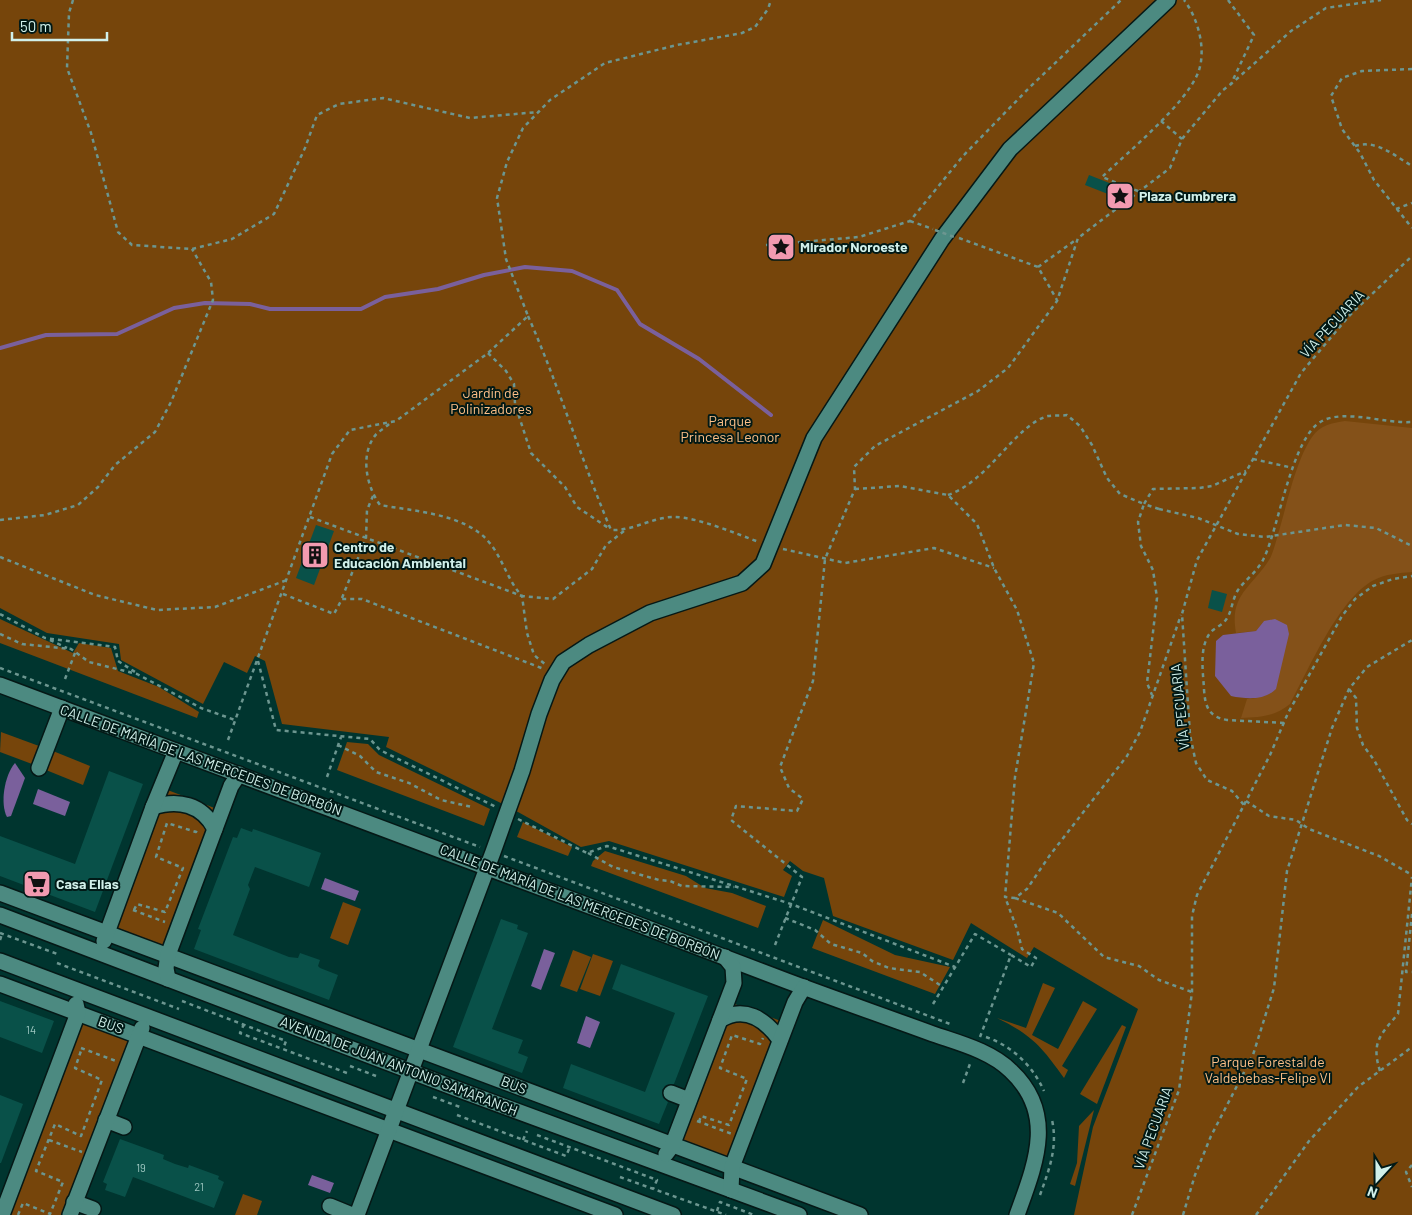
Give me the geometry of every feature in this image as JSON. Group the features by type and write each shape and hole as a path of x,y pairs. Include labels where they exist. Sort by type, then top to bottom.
{"street":[{"path":"357,1215 488,866 539,714 552,680 563,662 589,645 650,613 742,583 763,564 814,438 942,239 1010,149 1168,0"},
{"name":"CALLE DE MARÍA DE LAS MERCEDES DE BORBÓN","path":"0,685 488,866 804,987 975,1049 1011,1070 1033,1101 1040,1135 1034,1167 1017,1215"},
{"path":"40,768 62,708"},
{"path":"93,951 103,942 108,934 153,807 176,751"},
{"path":"168,978 166,968 168,955 231,786 239,774"},
{"path":"153,807 167,802 178,803 203,813 210,819 215,829"},
{"path":"0,893 108,934"},
{"name":"AVENIDA DE JUAN ANTONIO SAMARANCH","path":"0,915 411,1072 799,1215"},
{"name":"BUS","path":"108,934 419,1049 549,1090 672,1146 860,1215"},
{"path":"655,1162 668,1153 672,1146 720,1020 735,975 733,967 725,957"},
{"path":"0,962 396,1110 639,1208 673,1215"},
{"name":"BUS","path":"0,984 615,1215"},
{"path":"731,1190 732,1167 795,1002 804,987"},
{"path":"2,1215 78,1013 71,989"},
{"path":"720,1020 730,1014 739,1013 752,1016 768,1025 780,1040"},
{"path":"93,1210 72,1209 138,1035 149,1019"},
{"path":"671,1093 689,1100"},
{"path":"106,1120 124,1127"},
{"path":"10,1195 17,1215"},
{"path":"330,1206 352,1215"}],"path":[{"path":"73,0 69,13 67,68 91,133 118,232 132,246 192,249 232,239 274,214 305,148 317,115 339,104 383,98 470,118 538,112"},
{"path":"611,530 585,469 549,362 528,316 506,259 497,198 507,162 523,128 538,112 550,100 605,63 676,45 742,33 755,27 768,9 771,0"},
{"path":"766,246 859,237 910,220 970,150 1029,88 1121,0"},
{"path":"1138,191 1102,177 1161,121 1198,74 1202,56 1199,32 1192,10 1184,0"},
{"path":"1228,0 1254,35 1231,84"},
{"path":"1038,267 1170,168 1182,139 1223,90 1291,31 1326,8 1381,0"},
{"path":"1412,69 1362,71 1342,78 1331,96 1342,129 1355,146 1374,180 1412,228"},
{"path":"1161,121 1182,139"},
{"path":"1355,146 1362,143 1382,147 1412,166"},
{"path":"1396,209 1412,204"},
{"path":"910,220 1038,267 1058,301"},
{"path":"775,945 802,877 731,820 736,806 797,811 803,799 788,788 780,767 813,680 825,558 855,489 854,467 876,446 978,391 1008,368 1058,301 1078,238"},
{"path":"0,520 45,515 78,505 98,487 115,465 155,432 171,402 210,311 213,291 211,282 192,249"},
{"name":"VÍA PECUARIA","path":"1132,1215 1179,1090 1192,992 1192,916 1197,894 1244,805 1232,792 1207,780 1196,763 1190,735 1182,614 1197,560 1301,373 1319,349 1349,316 1412,256"},
{"path":"228,740 283,594 332,454 350,430 396,421 488,354 528,316"},
{"path":"488,354 506,371 514,384 515,404 531,453 565,487 577,507 611,530 625,530"},
{"path":"855,489 900,486 948,495 962,490 994,463 1024,431 1047,416 1067,415 1080,426 1092,445 1107,478 1120,494 1144,504 1198,518 1238,534 1266,537 1345,525 1376,528 1412,546"},
{"path":"1284,723 1218,719 1209,713 1204,702 1203,657 1206,640 1211,632 1225,621 1238,591 1264,560 1293,468 1310,432 1321,421 1335,416 1412,422"},
{"path":"390,423 374,437 368,456 366,472 373,496 380,505 440,515 466,524 487,540 501,560 512,586 522,596 527,633 534,655 558,673"},
{"path":"1253,459 1293,468"},
{"path":"1152,696 1147,682 1151,633 1157,598 1153,570 1141,546 1138,522 1144,504 1153,489 1212,486 1247,470"},
{"path":"933,1004 975,934 1031,967 1036,958 1022,949 1005,897 1015,777 1034,664 1017,610 994,568 977,524 948,495"},
{"path":"283,594 334,614 342,599 366,538 367,510 373,496"},
{"path":"310,517 522,596 553,599 592,569 606,544 625,530 656,519 675,517 691,519 771,546 845,563 934,548 994,568"},
{"path":"0,557 95,595 157,610 215,608 288,580"},
{"path":"1244,805 1284,723 1342,616 1355,599 1373,586 1393,578 1412,576"},
{"path":"342,599 362,599 558,673"},
{"path":"0,614 45,638 71,649 89,662 137,674"},
{"path":"1015,898 1027,889 1050,855 1127,756 1140,732 1182,614"},
{"path":"0,634 22,644 71,649"},
{"path":"45,638 115,647 118,661 137,674 201,708 236,720"},
{"path":"1183,1215 1195,1175 1211,1136 1253,1055 1272,997 1284,886 1301,824 1332,728 1349,689 1367,667 1412,640"},
{"path":"65,679 75,653"},
{"path":"258,660 276,730 370,740 380,750 613,867 659,880 670,881 682,886 738,887"},
{"path":"1349,689 1356,698 1357,728 1363,745 1374,760 1407,820 1412,824"},
{"path":"327,777 341,736"},
{"path":"338,745 360,756 376,772 409,783 441,800 472,807"},
{"path":"1246,801 1269,816 1296,820 1323,836 1379,856 1412,876 1398,1014 1377,1045 1375,1054 1380,1071"},
{"path":"134,910 137,904 165,912 183,868 156,857 167,823 196,832 203,813"},
{"path":"587,853 607,846 792,904 955,967"},
{"path":"1005,897 1015,898 1058,914 1104,957 1139,966 1159,980 1192,992"},
{"path":"128,908 167,922"},
{"path":"1412,914 1406,972 1412,972"},
{"path":"786,918 815,930 831,944 862,953 872,961 889,968 920,972 943,987"},
{"path":"0,940 1,933 60,955"},
{"path":"54,971 62,950"},
{"path":"978,1040 1011,955"},
{"path":"57,963 179,1009"},
{"path":"182,1001 286,1040 283,1049"},
{"path":"244,1024 240,1033 347,1073"},
{"path":"699,1122 701,1116 729,1125 747,1079 720,1068 732,1035 760,1044 768,1025"},
{"path":"76,1046 124,1064"},
{"path":"1256,1215 1309,1141 1358,1087 1412,1047"},
{"path":"17,1215 23,1203 50,1214 63,1182 36,1171 55,1124 82,1136 102,1080 75,1068 82,1048"},
{"path":"963,1083 973,1056"},
{"path":"350,1066 376,1076"},
{"path":"433,1096 460,1107"},
{"path":"457,1115 566,1156 570,1147"},
{"path":"693,1119 740,1137"},
{"path":"523,1140 526,1130 657,1180 653,1189"},
{"path":"43,1138 89,1155"},
{"path":"618,1183 626,1162"},
{"path":"1412,1166 1406,1172 1412,1188"},
{"path":"620,1177 726,1215"},
{"path":"717,1211 720,1202 754,1215"}],"green space":[{"name":"Parque Princesa Leonor","path":"0,0 1412,0 1412,1215 1074,1215 1093,1127 1138,1009 1034,947 1027,958 971,923 953,960 833,916 824,878 803,871 790,861 783,870 792,876 784,897 609,841 581,847 509,807 386,747 389,737 282,724 265,661 255,656 247,673 224,662 203,704 121,660 119,644 47,633 0,608"},
{"path":"0,619 73,653 79,643 111,648 118,671 159,687 199,712 197,718 0,643"},
{"path":"1,732 39,746 32,764 0,752"},
{"path":"347,742 368,744 379,755 490,809 484,826 337,770"},
{"path":"53,751 90,766 83,785 46,770"},
{"path":"165,789 217,809 165,948 113,928"},
{"path":"523,822 572,847 568,856 517,837"},
{"path":"605,851 686,876 705,888 732,893 766,906 758,928 591,866 593,861"},
{"path":"343,902 361,909 348,945 330,938"},
{"path":"823,920 895,955 950,967 935,994 812,948"},
{"path":"573,950 591,957 577,992 560,986"},
{"path":"593,954 613,961 600,996 580,989"},
{"path":"1043,983 1055,988 1032,1035 1058,1049 1083,1001 1097,1009 1062,1066 1068,1070 1064,1078 1049,1058 1028,1036 997,1018 1026,1028"},
{"path":"729,1002 781,1021 729,1160 677,1140"},
{"path":"80,1019 132,1039 65,1215 5,1215"},
{"path":"1122,1025 1126,1027 1097,1104 1080,1094"},
{"path":"1094,1110 1075,1186 1070,1184 1077,1163 1079,1126"},
{"path":"243,1194 262,1201 257,1215 235,1215"}],"shaded area":[{"path":"1345,421 1412,428 1412,572 1397,573 1379,578 1361,589 1337,618 1290,704 1272,714 1261,717 1241,718 1247,699 1257,698 1264,621 1256,631 1236,633 1235,620 1239,601 1271,557 1292,482 1306,447 1315,433 1323,427"},
{"path":"1275,619 1287,625 1289,634 1276,689 1266,696 1260,697 1231,696 1215,676 1216,641 1223,635 1256,631 1264,621"},
{"path":"15,763 25,778 11,816 7,817 4,805 4,790 8,775"},
{"path":"38,789 70,802 65,816 33,804"},
{"path":"325,878 359,891 355,901 321,889"},
{"path":"544,949 555,953 541,990 531,986"},
{"path":"586,1016 600,1022 590,1048 577,1043"},
{"path":"312,1175 334,1183 330,1193 308,1185"}],"building":[{"path":"1089,175 1117,186 1113,196 1085,185"},
{"name":"Centro de Educación Ambiental","path":"316,525 334,531 314,585 296,578"},
{"path":"1212,590 1227,594 1222,612 1208,608"},
{"path":"109,771 143,784 95,912 0,876 0,836 75,864"},
{"path":"241,828 252,832 253,829 321,853 309,887 255,867 248,885 250,889 233,935 289,957 298,958 300,953 320,960 318,966 320,968 338,975 329,1000 194,949 201,930 198,929 233,837 237,838"},
{"path":"501,919 518,925 517,929 528,933 492,1029 523,1040 518,1053 528,1057 522,1073 453,1047"},
{"path":"621,964 708,996 674,1084 666,1085 662,1090 663,1098 668,1102 659,1124 563,1088 571,1064 645,1092 675,1013 612,989"},
{"path":"0,1001 54,1021 42,1053 0,1037"},
{"path":"0,1095 23,1104 1,1163 0,1163"},
{"path":"120,1139 164,1155 163,1159 175,1164 188,1168 189,1165 219,1176 218,1179 224,1182 214,1208 133,1177 125,1197 105,1190 107,1184 103,1182"}],"waterway":[{"path":"0,348 46,335 117,334 174,308 205,303 250,304 270,309 361,309 385,297 438,289 484,275 525,267 572,271 617,290 640,324 699,359 771,415"}],"place":[{"name":"Plaza Cumbrera","path":"1120,196"},
{"name":"Mirador Noroeste","path":"781,247"},
{"name":"Centro de Educación Ambiental","path":"315,555"},
{"name":"Casa Elias","path":"37,884"}],"park label":[{"name":"Jardín de Polinizadores","path":"491,402"},
{"name":"Parque Forestal de Valdebebas-Felipe VI","path":"1268,1070"}]}
